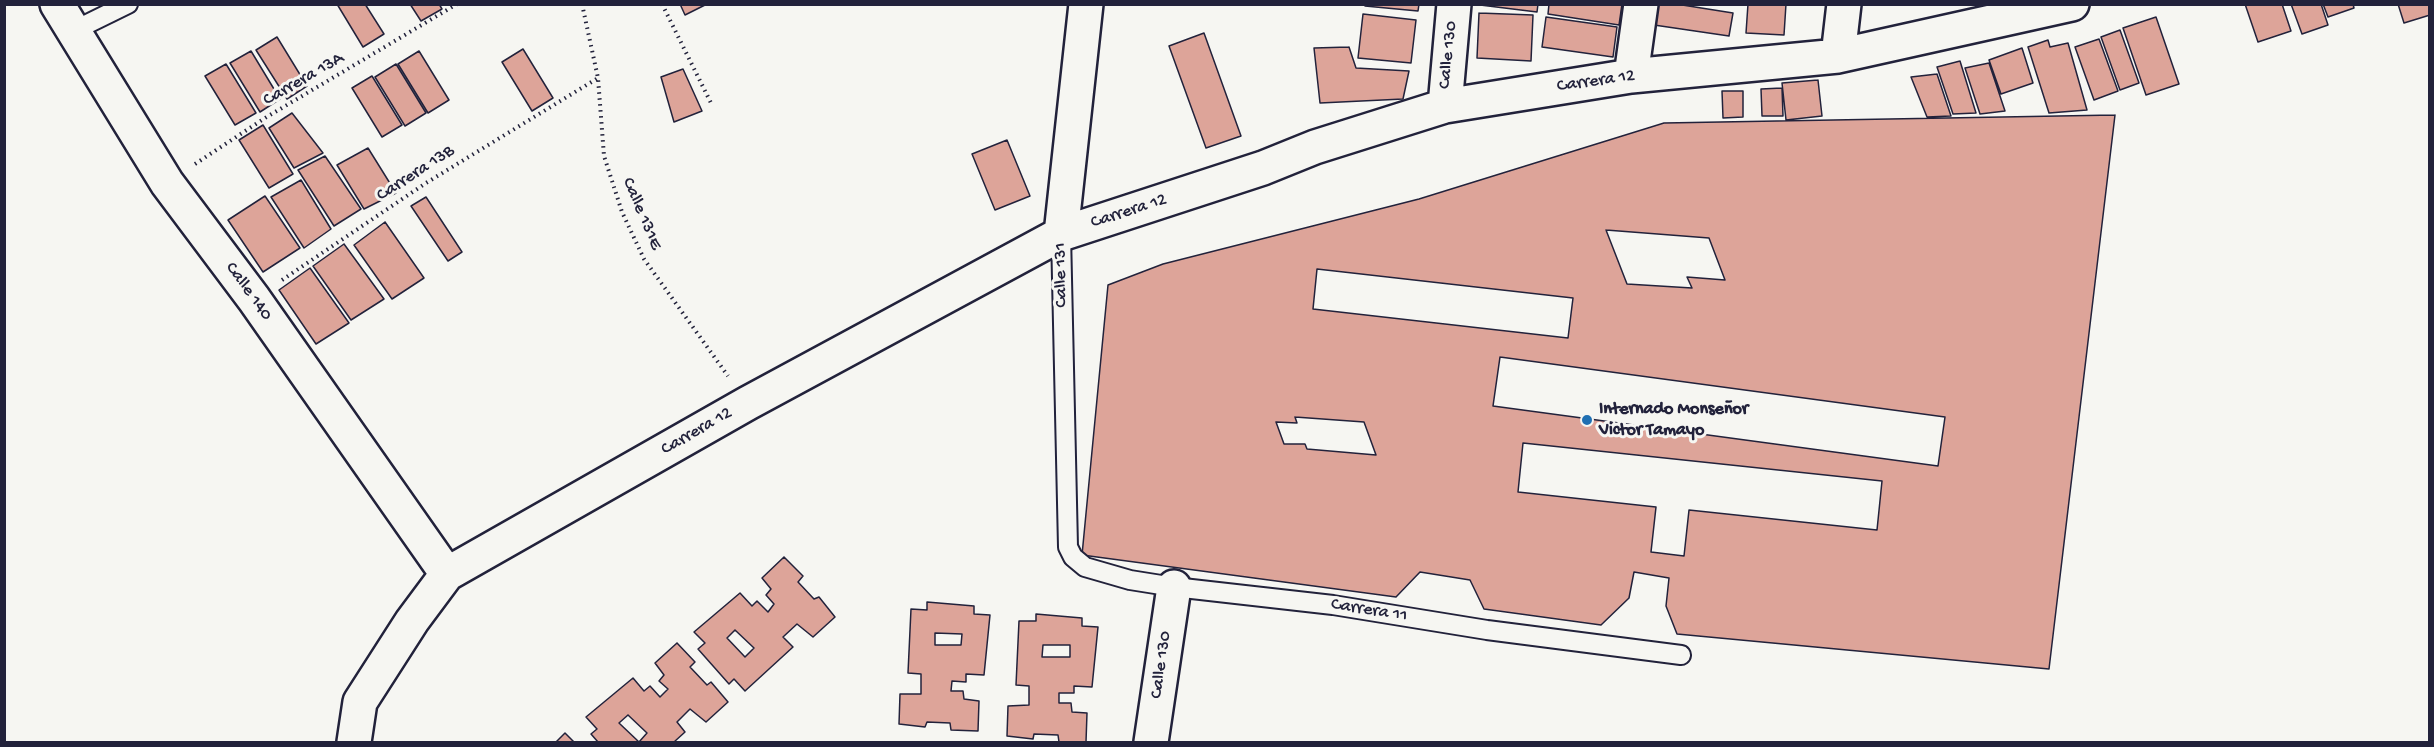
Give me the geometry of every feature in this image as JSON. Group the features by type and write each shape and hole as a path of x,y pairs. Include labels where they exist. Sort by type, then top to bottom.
{"street":[{"name":"Calle 131","path":"1061,234 1086,4"},
{"name":"Calle 130","path":"1444,106 1454,4"},
{"path":"1631,76 1641,4"},
{"path":"1838,56 1844,4"},
{"name":"Carrera 12","path":"354,742 360,702 412,621 447,574 748,403 1061,234 1263,168 1315,147 1444,106 1631,76 1838,56 2027,10 2072,4"},
{"name":"Calle 140","path":"65,18 167,183 254,299 447,574"},
{"name":"Calle 130","path":"1150,742 1174,587"}],"lane":[{"path":"65,18 128,4"},
{"name":"Calle 131","path":"1061,234 1068,547"},
{"name":"Carrera 11","path":"1068,547 1073,558 1085,567 1130,580 1333,605 1487,630 1681,655"}],"path":[{"name":"Carrera 13A","path":"167,183 266,118 457,4"},
{"name":"Calle 131E","path":"582,4 598,78 604,156 622,212 644,259 748,403"},
{"path":"662,4 712,105"},
{"name":"Carrera 13B","path":"254,299 426,183 598,78"}],"building":[{"path":"337,4 365,4 384,34 363,47"},
{"path":"410,4 439,4 442,9 421,21"},
{"path":"680,4 707,4 685,15"},
{"path":"1365,4 1419,4 1418,11 1365,6"},
{"path":"1472,4 1538,4 1537,12"},
{"path":"1549,4 1622,4 1619,25 1548,14"},
{"path":"1658,4 1676,4 1733,13 1729,36 1654,25"},
{"path":"1748,4 1786,4 1784,35 1746,33"},
{"path":"2245,4 2282,4 2291,31 2258,42"},
{"path":"2291,4 2321,4 2328,25 2302,34"},
{"path":"2323,4 2353,4 2354,8 2328,17"},
{"path":"2398,4 2430,4 2430,15 2404,23"},
{"path":"1479,13 1533,15 1531,61 1477,58"},
{"path":"1363,14 1416,20 1411,63 1358,58"},
{"path":"1546,17 1617,27 1613,57 1542,47"},
{"path":"2156,17 2179,84 2146,95 2123,28"},
{"path":"2120,30 2139,83 2120,90 2101,37"},
{"path":"1204,33 1241,136 1206,148 1169,46"},
{"path":"277,37 307,86 287,99 256,50"},
{"path":"2099,39 2118,91 2094,100 2075,47"},
{"path":"2048,40 2050,47 2068,43 2087,110 2049,113 2028,47"},
{"path":"1349,47 1356,68 1409,71 1403,99 1320,103 1314,48"},
{"path":"2022,48 2033,83 2001,94 1989,60"},
{"path":"523,49 553,98 532,111 502,62"},
{"path":"251,51 280,99 260,112 230,63"},
{"path":"419,51 449,100 428,113 398,64"},
{"path":"1960,61 1976,113 1953,114 1937,67"},
{"path":"1989,63 2005,111 1980,114 1965,68"},
{"path":"226,64 256,113 235,125 205,76"},
{"path":"396,64 426,113 405,126 375,77"},
{"path":"683,69 702,111 674,122 661,77"},
{"path":"1937,74 1951,116 1927,117 1911,77"},
{"path":"372,76 402,125 382,137 352,88"},
{"path":"1818,80 1822,116 1786,120 1782,83"},
{"path":"1782,88 1783,116 1762,116 1761,89"},
{"path":"1722,91 1743,91 1743,117 1723,118"},
{"path":"292,113 323,153 294,168 269,128"},
{"name":"Internado Monseñor Victor Tamayo","path":"2115,115 2049,669 1677,634 1666,606 1669,578 1634,572 1629,598 1601,625 1484,609 1470,580 1420,572 1396,597 1082,555 1108,285 1163,264 1419,199 1664,123"},
{"path":"263,125 293,174 269,188 239,140"},
{"path":"1007,140 1030,196 995,210 972,154"},
{"path":"368,148 396,193 364,209 337,165"},
{"path":"325,156 361,209 334,226 298,170"},
{"path":"301,180 331,229 304,248 271,197"},
{"path":"265,196 300,248 263,272 228,220"},
{"path":"426,197 462,252 448,261 411,206"},
{"path":"385,222 424,278 392,299 354,245"},
{"path":"1606,230 1709,238 1725,280 1687,277 1692,288 1627,284"},
{"path":"344,244 384,299 351,320 313,266"},
{"path":"310,268 349,323 316,344 279,290"},
{"path":"1317,269 1573,298 1568,338 1313,309"},
{"path":"1500,357 1945,417 1938,466 1493,406"},
{"path":"1295,417 1364,422 1376,455 1307,449 1305,444 1284,444 1276,422 1297,423"},
{"path":"1523,443 1882,481 1877,530 1689,510 1684,556 1651,552 1656,507 1518,492"},
{"path":"784,557 803,576 798,582 814,599 819,597 835,617 813,637 797,624 783,637 793,647 745,691 734,679 729,684 698,649 705,643 694,632 740,593 752,606 757,601 768,612 774,604 766,595 771,589 762,578","holes":["735,630 754,648 745,657 727,638"]},
{"path":"927,602 974,606 974,614 990,615 984,675 966,674 966,682 952,681 951,691 963,691 964,699 979,701 978,731 951,730 950,723 927,722 925,727 899,724 900,694 921,694 921,674 908,673 911,609 927,610","holes":["935,633 962,634 961,645 935,645"]},
{"path":"1036,614 1082,618 1082,626 1098,627 1092,687 1074,686 1074,693 1059,693 1059,703 1071,703 1072,712 1087,713 1086,742 1059,742 1058,735 1034,734 1033,739 1007,736 1008,706 1029,705 1029,686 1016,685 1019,621 1036,621","holes":["1043,645 1070,645 1070,657 1042,657"]},
{"path":"677,643 695,662 690,667 707,685 711,682 728,702 706,722 690,709 677,722 685,732 674,742 639,742 598,742 591,734 597,729 586,717 633,678 644,691 650,686 660,697 668,689 659,681 664,675 655,663","holes":["628,715 647,733 639,742 619,723"]},
{"path":"565,733 574,742 556,742"}],"place":[{"name":"Internado Monseñor Victor Tamayo","path":"1587,420"}]}
